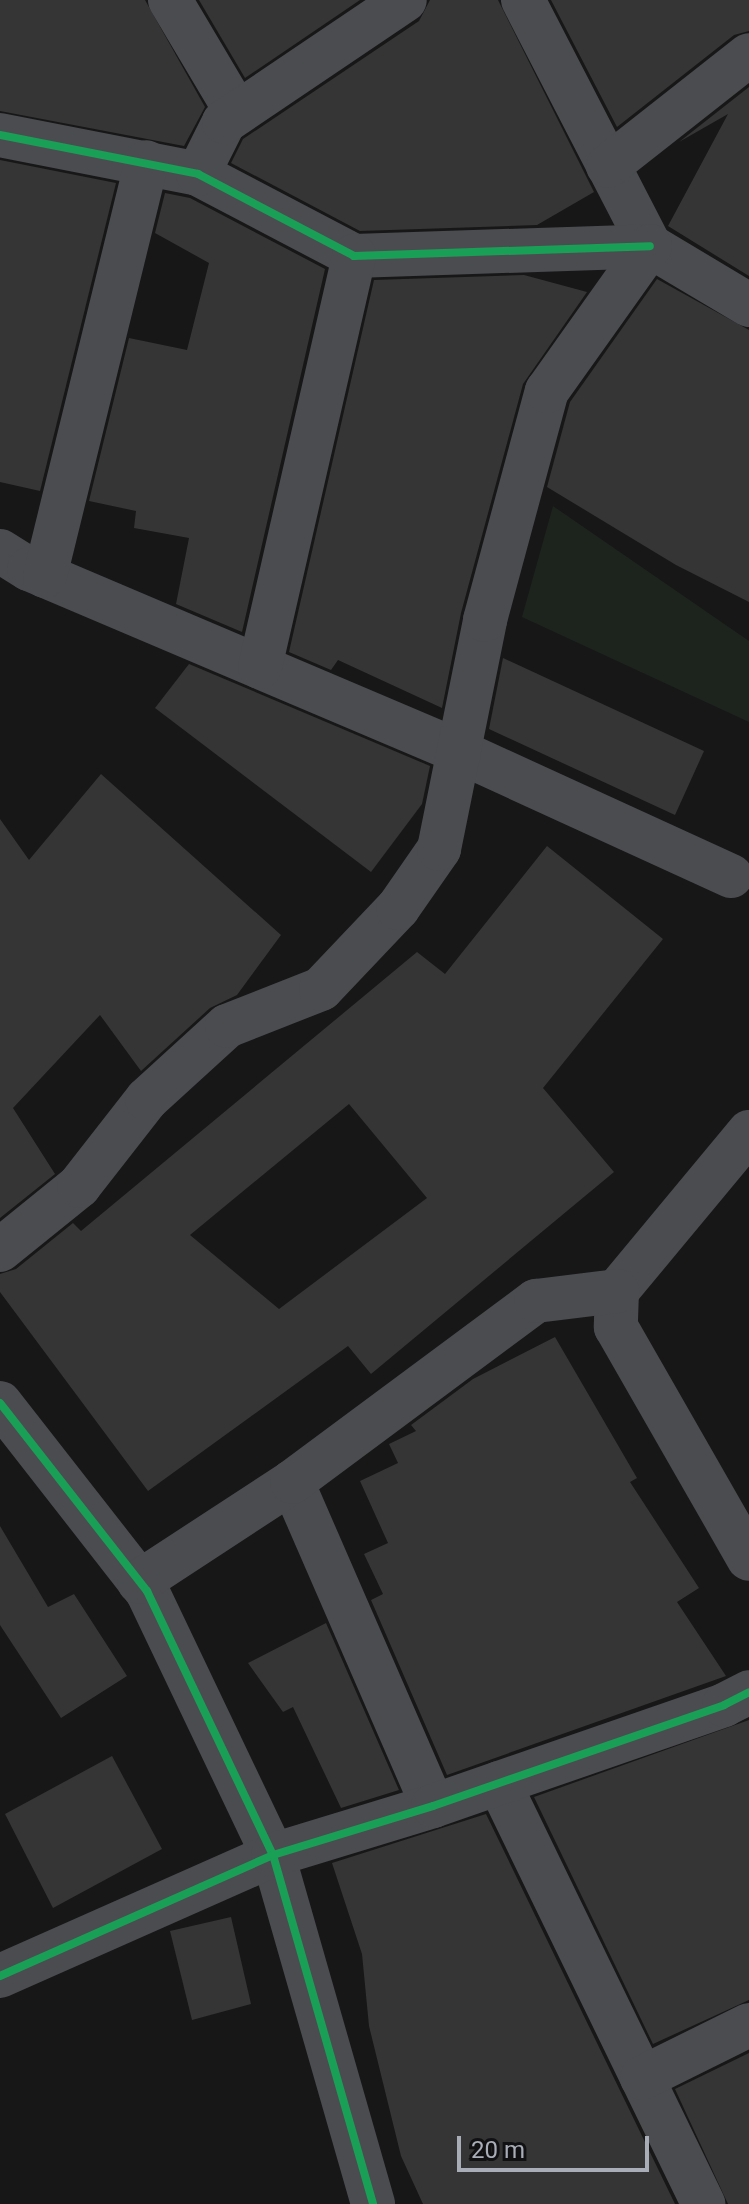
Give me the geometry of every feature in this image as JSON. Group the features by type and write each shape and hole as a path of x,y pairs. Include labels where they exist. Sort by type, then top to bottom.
{"street":[{"path":"170,0 237,113"},
{"path":"198,174 224,122 405,0"},
{"path":"523,0 650,246 749,305"},
{"path":"608,166 749,55"},
{"path":"0,135 198,174 354,256 650,246"},
{"path":"45,576 147,162"},
{"path":"0,1250 79,1186 147,1099 227,1026 321,989 398,908 439,849 485,620 547,391 650,246"},
{"path":"260,667 354,256"},
{"path":"0,551 45,576 460,752 731,876"},
{"path":"749,1132 617,1291 616,1327 749,1559"},
{"path":"139,1582 292,1482 536,1301 617,1291"},
{"path":"0,1403 139,1582 273,1855 373,2204"},
{"path":"292,1482 433,1806"},
{"path":"0,1976 273,1855 433,1806 724,1705 749,1692"},
{"path":"499,1783 703,2204"},
{"path":"642,2078 749,2025"}],"shaded area":[{"path":"553,506 749,641 749,722 522,617"}],"building":[{"path":"0,0 145,0 205,107 184,146 0,111"},
{"path":"199,0 360,0 245,78"},
{"path":"430,0 498,0 594,192 537,225 360,231 231,163 243,139 419,21"},
{"path":"551,0 749,0 749,31 734,35 617,127"},
{"path":"749,87 749,276 668,226 728,114 679,142"},
{"path":"0,160 116,183 40,491 0,482"},
{"path":"165,193 190,198 325,269 242,632 176,604 189,538 134,528 136,511 89,501 129,338 187,350 209,263 155,233"},
{"path":"524,275 587,292 523,384 461,613 442,708 338,660 331,670 289,652 374,280"},
{"path":"657,279 749,330 749,602 676,565 547,487 570,402"},
{"path":"503,658 704,751 675,815 489,729"},
{"path":"189,664 430,766 422,804 371,872 155,708"},
{"path":"101,774 281,935 237,995 210,1008 141,1071 100,1015 13,1108 55,1174 0,1218 0,819 29,860"},
{"path":"547,846 663,939 543,1088 614,1172 371,1374 348,1346 148,1491 0,1292 0,1274 16,1269 73,1223 81,1231 417,952 445,974","holes":["349,1104 427,1198 279,1309 190,1235"]},
{"path":"555,1337 637,1478 630,1482 699,1588 677,1602 726,1676 447,1775 371,1600 383,1594 364,1554 388,1543 360,1481 398,1463 389,1444 416,1431 411,1425 473,1379"},
{"path":"0,1526 48,1607 74,1594 127,1676 61,1718 0,1625"},
{"path":"326,1623 399,1790 341,1808 293,1707 283,1712 248,1663"},
{"path":"749,1720 749,2000 653,2044 534,1797"},
{"path":"112,1756 162,1849 53,1908 5,1814"},
{"path":"486,1814 675,2204 423,2204 401,2156 369,2026 362,1954 332,1863"},
{"path":"231,1917 251,2004 192,2020 170,1931"},
{"path":"749,2053 749,2204 728,2204 675,2089"}],"cycle path":[{"path":"0,135 198,174 354,256 650,246"},
{"path":"0,1403 147,1591 273,1855 373,2204"},
{"path":"0,1976 273,1855 433,1806 724,1705 749,1692"}]}
